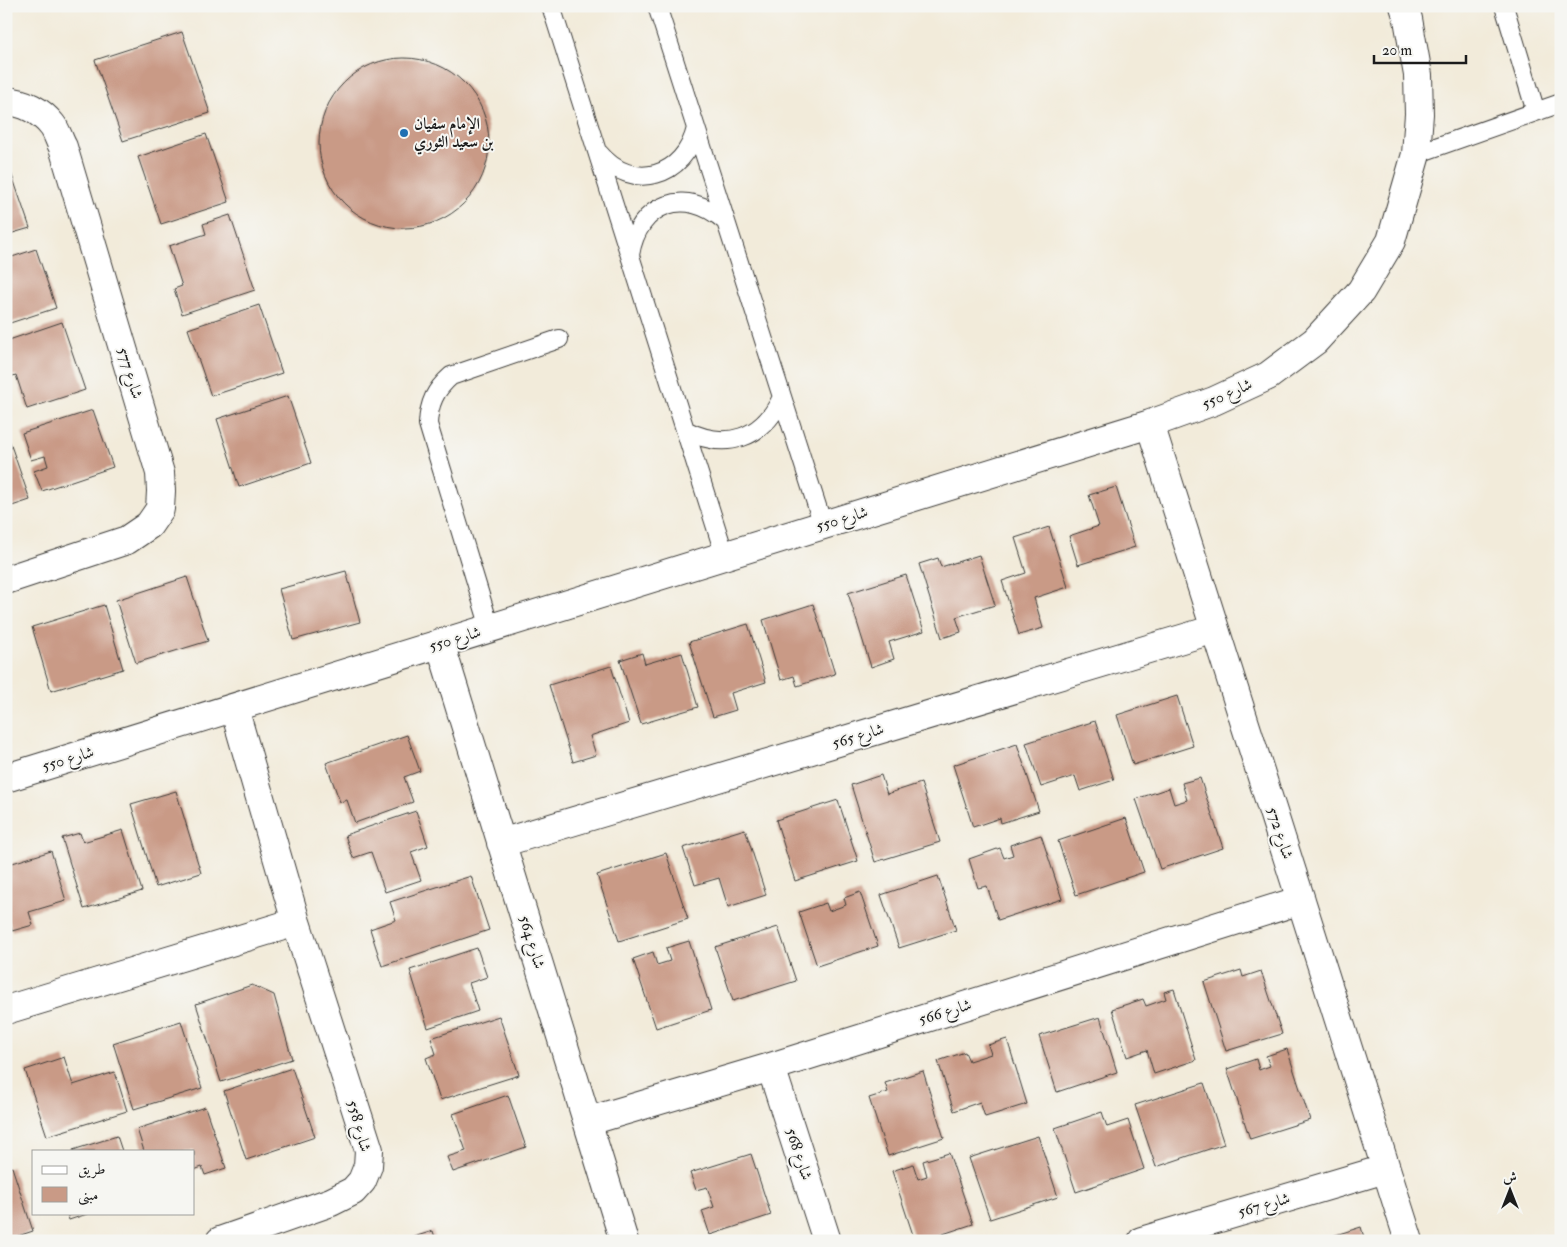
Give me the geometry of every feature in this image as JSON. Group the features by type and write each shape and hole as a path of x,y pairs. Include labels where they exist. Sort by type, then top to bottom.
{"street":[{"name":"شارع 550","path":"6,778 1150,424 1214,401 1268,376 1315,342 1361,291 1391,241 1416,154 1419,114 1418,75 1404,6"},
{"name":"شارع 577","path":"6,101 17,102 36,110 52,125 63,147 160,473 161,492 160,509 149,525 127,540 6,580"},
{"name":"شارع 572","path":"1150,424 1409,1241"},
{"name":"شارع 565","path":"502,843 1215,629"},
{"name":"شارع 564","path":"440,643 624,1241"},
{"name":"شارع 558","path":"220,1241 332,1202 352,1191 362,1181 368,1166 369,1150 296,922 234,708"},
{"name":"شارع 566","path":"588,1121 771,1067 1301,900"},
{"path":"6,1010 296,922"},
{"name":"شارع 568","path":"771,1067 827,1241"},
{"name":"شارع 567","path":"1142,1241 1385,1169"}],"lane":[{"path":"551,6 725,556"},
{"path":"657,6 823,525"},
{"path":"1504,6 1536,112"},
{"path":"1416,154 1561,103"},
{"path":"597,151 606,161 623,172 642,176 656,174 679,162 693,141 696,128"},
{"path":"630,255 632,241 638,228 658,209 671,204 686,202 701,205 714,211 725,221"},
{"path":"490,628 428,424 428,410 432,397 451,376 559,339"},
{"path":"685,430 698,437 712,440 726,441 740,438 754,432 766,422 776,411 782,397"}],"building":[{"path":"182,32 210,113 123,141 95,60"},
{"name":"الإمام سفيان بن سعيد الثوري","path":"404,58 429,62 444,68 458,77 470,89 479,103 485,118 489,143 485,168 479,183 470,197 458,209 444,218 429,224 404,228 379,224 364,218 350,209 338,197 329,183 323,168 319,143 323,118 329,103 338,89 350,77 364,68 379,62"},
{"path":"206,134 229,202 161,224 138,157"},
{"path":"6,158 30,228 6,235"},
{"path":"230,215 255,290 182,314 174,289 182,286 169,246 206,234 203,224"},
{"path":"36,249 56,308 7,324 6,259"},
{"path":"259,305 282,373 211,396 188,329"},
{"path":"62,322 85,390 27,409 16,375 6,378 6,341"},
{"path":"288,396 311,463 239,487 217,419"},
{"path":"93,410 113,467 42,491 34,471 48,466 45,456 31,460 22,433"},
{"path":"6,431 30,500 6,508"},
{"path":"1116,487 1135,547 1078,565 1069,536 1099,526 1089,495"},
{"path":"1049,527 1068,587 1034,598 1043,628 1019,635 1002,581 1026,573 1015,538"},
{"path":"979,555 995,605 956,617 961,632 942,638 919,564 938,558 941,567"},
{"path":"346,571 360,622 293,640 279,589"},
{"path":"906,575 924,631 889,642 894,659 871,667 848,593"},
{"path":"187,577 208,641 136,663 116,600"},
{"path":"813,604 835,674 797,686 794,676 781,680 763,620"},
{"path":"104,605 123,669 51,691 32,627"},
{"path":"748,624 766,682 731,693 736,710 713,717 689,642"},
{"path":"642,653 645,664 682,653 698,707 641,724 620,660"},
{"path":"611,666 629,723 590,736 596,755 573,762 549,685"},
{"path":"1177,696 1193,746 1133,765 1117,715"},
{"path":"1095,721 1114,780 1080,791 1075,776 1041,787 1026,743"},
{"path":"407,735 420,771 404,777 413,802 355,823 347,800 340,802 326,763"},
{"path":"1017,744 1039,811 1001,823 1000,818 973,827 953,765"},
{"path":"881,775 887,794 921,783 940,842 875,862 851,785"},
{"path":"1200,778 1223,848 1160,869 1136,799 1169,788 1174,804 1187,800 1182,783"},
{"path":"176,791 201,873 156,887 131,804"},
{"path":"838,800 858,861 795,881 776,820"},
{"path":"416,811 428,846 411,852 421,880 385,892 371,852 353,858 345,835"},
{"path":"1126,818 1144,872 1076,895 1058,841"},
{"path":"745,829 766,895 728,907 719,878 695,885 683,848"},
{"path":"123,830 142,891 84,909 62,838 80,833 83,842"},
{"path":"1041,835 1062,899 998,920 987,886 978,888 969,859 1000,848 1004,858 1013,855 1010,845"},
{"path":"51,851 66,901 29,912 33,925 12,931 6,912 6,865"},
{"path":"666,853 688,919 619,941 597,875"},
{"path":"471,876 489,930 382,966 370,929 396,920 390,902"},
{"path":"938,876 956,930 899,948 881,895"},
{"path":"860,892 878,946 817,966 799,912 826,903 829,911 846,905 844,898"},
{"path":"778,927 796,981 733,1001 715,947"},
{"path":"689,941 711,1010 656,1028 633,959 653,952 657,965 670,961 666,948"},
{"path":"477,948 487,977 469,983 478,1011 428,1028 410,970"},
{"path":"1241,970 1243,977 1261,971 1282,1034 1226,1051 1204,982"},
{"path":"252,985 274,995 292,1059 221,1082 196,1004"},
{"path":"1174,989 1196,1060 1154,1074 1147,1050 1127,1057 1112,1009 1143,999 1146,1006 1166,999 1164,992"},
{"path":"499,1016 519,1075 440,1100 426,1058 436,1054 431,1038"},
{"path":"1100,1017 1117,1072 1057,1092 1039,1036"},
{"path":"181,1021 202,1088 134,1109 113,1043"},
{"path":"1007,1039 1027,1104 985,1117 980,1102 954,1111 938,1061 965,1052 969,1061 991,1054 988,1045"},
{"path":"1287,1049 1310,1120 1250,1139 1227,1069 1256,1059 1259,1070 1270,1066 1266,1056"},
{"path":"64,1057 73,1085 115,1072 127,1111 47,1136 25,1070"},
{"path":"292,1068 315,1137 246,1160 224,1091"},
{"path":"923,1071 944,1138 888,1156 869,1098 888,1092 885,1083"},
{"path":"1204,1083 1224,1144 1156,1167 1135,1105"},
{"path":"508,1095 526,1147 453,1172 447,1157 466,1151 453,1114"},
{"path":"205,1107 226,1168 205,1175 202,1167 195,1170 195,1150 144,1150 137,1129"},
{"path":"1102,1112 1107,1127 1128,1120 1144,1169 1076,1192 1055,1128"},
{"path":"117,1136 122,1150 73,1150"},
{"path":"1038,1136 1058,1197 990,1219 969,1158"},
{"path":"949,1153 973,1224 922,1241 915,1241 892,1171 913,1164 918,1179 927,1176 923,1161"},
{"path":"751,1154 771,1215 710,1235 702,1211 714,1207 707,1187 696,1190 690,1173"},
{"path":"12,1167 33,1231 6,1240 6,1169"},
{"path":"67,1214 87,1214 69,1220"},
{"path":"1361,1227 1365,1241 1320,1241 1320,1240"},
{"path":"433,1231 436,1241 404,1241 404,1240"}],"place":[{"name":"الإمام سفيان بن سعيد الثوري","path":"404,133"}]}
